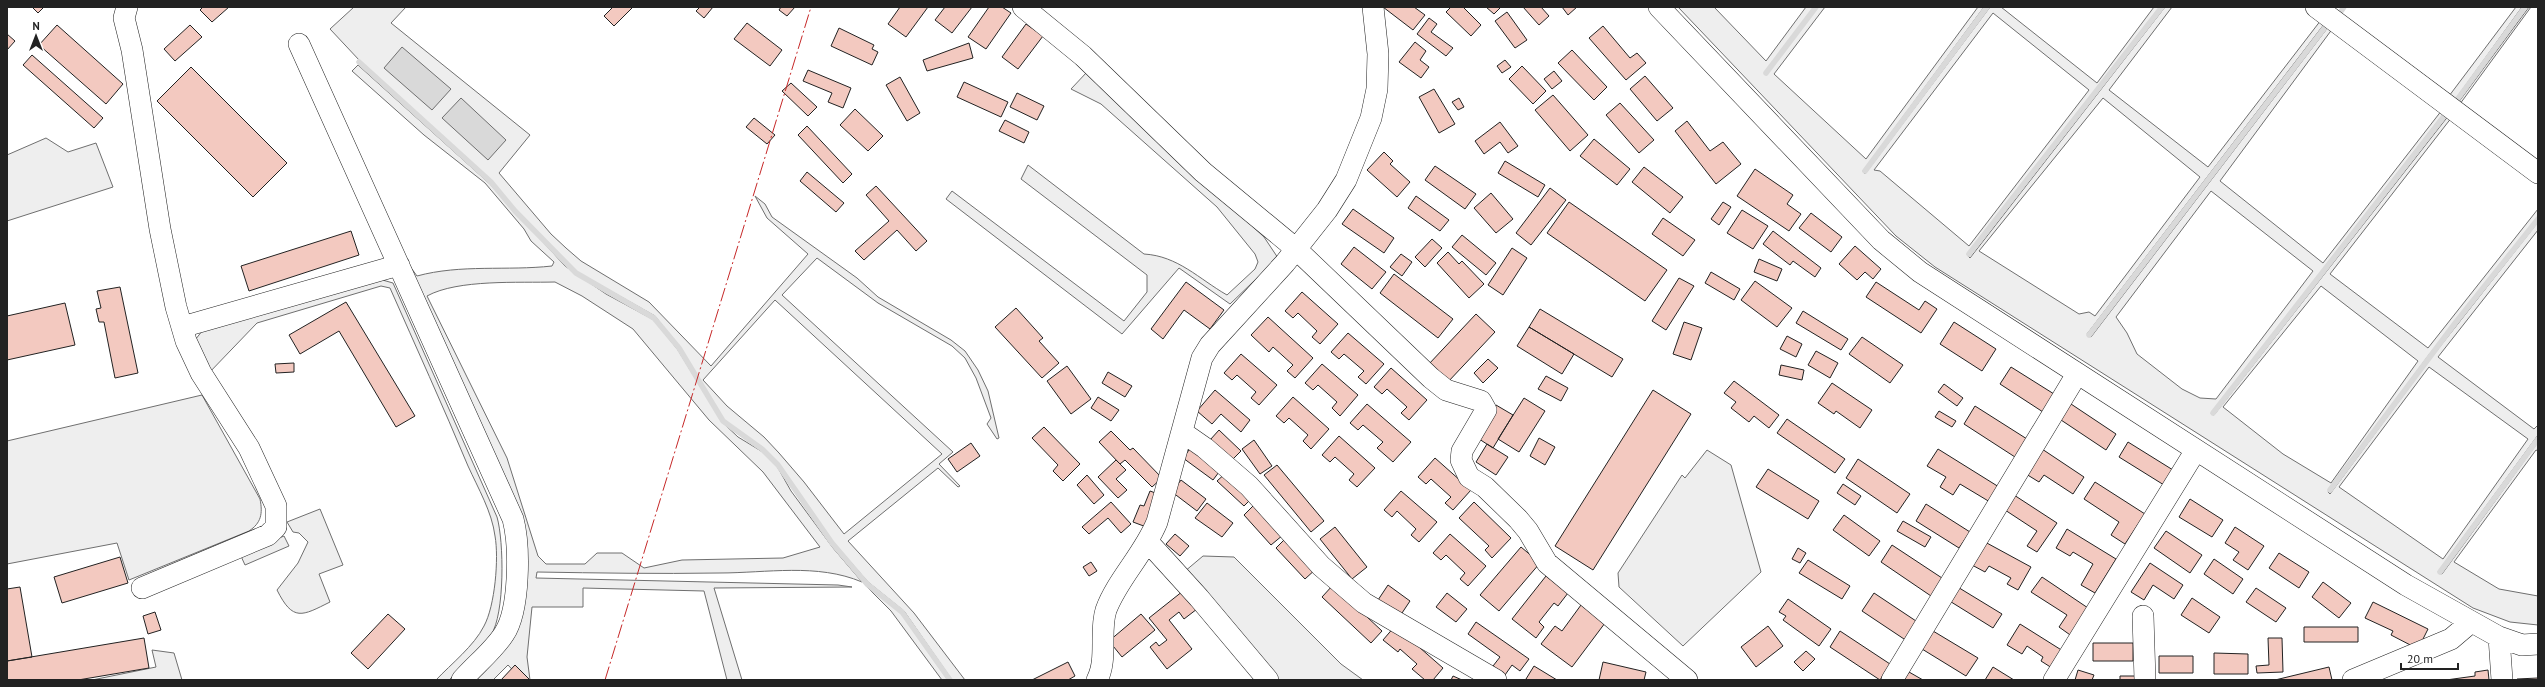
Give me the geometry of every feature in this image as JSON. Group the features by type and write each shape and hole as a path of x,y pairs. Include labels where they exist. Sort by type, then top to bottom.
{"street":[{"path":"127,7 124,18 132,50 140,111 160,229 168,272 182,327 201,373 249,448 276,506 278,518 276,527 268,535 142,588"},
{"path":"1023,7 1083,56 1203,172 1295,248 1431,378 1446,390 1481,400 1486,410 1462,451 1462,460 1469,477 1485,487 1518,519 1547,563 1687,680"},
{"path":"1097,680 1102,660 1103,622 1106,610 1112,596 1149,543 1171,476 1195,378 1210,345 1285,263 1295,248 1327,210 1346,180 1370,118 1377,88 1378,70 1373,7"},
{"path":"1658,7 1881,240 1920,272 2406,585 2499,637 2522,645 2538,644"},
{"path":"2316,7 2538,173"},
{"path":"299,44 513,519 518,537 516,582 512,608 504,634 462,680"},
{"path":"182,327 399,265"},
{"path":"1892,680 2077,374"},
{"path":"1182,432 1205,448 1249,486 1321,566 1364,603 1496,680"},
{"path":"2054,680 2196,450"},
{"path":"1149,543 1199,598 1268,680"},
{"path":"2143,616 2145,680"},
{"path":"2354,680 2451,639 2470,622"},
{"path":"2499,637 2502,680"}],"shaded area":[{"path":"354,7 406,7 391,23 530,135 499,173 551,234 566,248 581,261 649,302 711,366 808,254 767,218 755,196 765,204 772,217 857,278 878,297 951,340 965,351 978,370 988,391 999,438 997,439 987,424 991,418 976,378 965,358 952,346 878,303 817,258 782,295 953,452 939,464 960,486 958,487 938,468 848,541 914,613 965,680 952,680 904,611 868,582 833,542 779,464 762,448 724,420 680,348 655,316 577,272 516,210 492,181 360,61 330,29","holes":["775,300 942,454 844,534 804,482 779,453 764,437 727,406 703,380"]},
{"path":"1678,7 1714,7 1766,61 1806,7 1814,7 1765,72 1766,74 1818,7 1825,7 1774,74 1866,159 1978,7 1984,7 1863,171 1865,174 1990,7 2001,7 2097,83 2154,7 2160,7 2098,89 1967,255 1970,258 2165,7 2172,7 2109,90 2208,167 2321,20 2325,23 2087,334 2091,337 2329,26 2333,28 2220,181 2323,263 2442,110 2445,112 2211,414 2214,415 2449,115 2452,117 2330,274 2428,348 2538,209 2538,217 2428,356 2328,492 2330,494 2431,358 2538,222 2538,230 2438,357 2534,429 2538,425 2538,435 2438,572 2442,574 2538,442 2538,451 2536,450 2454,562 2499,589 2538,596 2538,625 2510,622 2473,608 1935,267 1896,236","holes":["1993,13 2089,90 1969,246 1880,171 1874,170","2103,98 2200,177 2095,316 2089,312 2079,314 1979,251","2211,191 2313,271 2216,399 2200,398 2182,389 2137,354 2127,333 2116,317","2321,286 2418,361 2331,483 2283,454 2223,407","2429,367 2528,439 2443,559 2339,487"]},
{"path":"2516,7 2522,7 2452,104 2446,100"},
{"path":"2529,7 2531,7 2457,108 2455,107"},
{"path":"402,47 451,89 432,110 384,68"},
{"path":"358,65 490,184 565,266 606,294 654,320 678,350 722,422 738,437 761,451 778,468 791,491 833,548 862,582 845,576 792,570 737,573 537,572 536,578 838,585 852,587 714,588 742,680 727,680 704,591 583,588 583,607 532,607 527,657 530,680 522,680 508,665 493,680 474,680 495,657 521,551 409,265 417,276 450,270 552,266 554,262 531,241 524,229 485,183 424,135 352,71","holes":["507,282 555,282 582,296 633,329 709,420 763,472 820,547 783,558 682,560 644,568 622,553 597,553 585,564 546,564 538,556 507,458 427,296 440,291 472,284"]},
{"path":"1087,72 1264,237 1278,258 1230,304 1179,268 1122,334 946,199 952,191 1124,321 1147,292 1147,275 1021,179 1028,165 1144,254 1167,259 1178,264 1227,295 1255,269 1258,262 1255,254 1217,207 1101,104 1071,89"},
{"path":"461,98 506,140 488,160 442,118"},
{"path":"46,138 68,152 96,143 113,187 7,221 7,155"},
{"path":"379,279 393,283 497,517 499,528 502,577 499,611 496,625 482,647 449,680 436,680 474,641 488,617 495,582 497,557 495,536 491,518 484,500 390,288 381,286 257,323 207,375 195,340 203,330"},
{"path":"202,395 260,499 261,514 259,521 253,528 249,531 129,580 117,543 7,564 7,441"},
{"path":"1707,450 1731,465 1761,572 1683,646 1619,587 1618,573 1682,475 1685,478"},
{"path":"320,509 343,565 319,574 330,602 305,613 293,612 277,590 298,563 308,542 299,533 293,532 287,522"},
{"path":"284,536 289,546 245,565 240,554"},
{"path":"1203,556 1234,557 1341,664 1363,680 1271,680 1184,572"},
{"path":"865,585 901,613 948,680 942,680 891,611"},
{"path":"152,650 174,653 182,680 92,680 156,667"}],"building":[{"path":"32,7 44,7 38,13"},
{"path":"203,7 229,7 212,22 200,10"},
{"path":"613,7 633,7 614,26 604,16"},
{"path":"700,7 713,7 704,18 696,11"},
{"path":"781,7 795,7 787,16 779,10"},
{"path":"900,7 928,7 906,37 888,24"},
{"path":"945,7 972,7 952,33 935,20"},
{"path":"989,7 1002,7 1011,13 986,49 968,37"},
{"path":"1383,7 1414,7 1425,15 1413,30"},
{"path":"1451,7 1463,7 1481,25 1471,36 1446,12"},
{"path":"1486,7 1501,7 1494,14"},
{"path":"1523,7 1541,7 1549,16 1539,25"},
{"path":"1562,7 1577,7 1568,15"},
{"path":"1507,12 1527,40 1515,48 1495,21"},
{"path":"1429,18 1437,24 1431,32 1453,48 1446,56 1417,34"},
{"path":"747,23 782,50 770,66 734,39"},
{"path":"1026,24 1043,36 1018,69 1002,57"},
{"path":"57,25 123,84 106,104 39,45"},
{"path":"190,25 202,37 175,61 164,49"},
{"path":"1603,26 1630,58 1637,53 1646,63 1626,80 1589,38"},
{"path":"839,28 874,45 872,49 878,52 872,65 831,46"},
{"path":"7,34 15,41 7,50"},
{"path":"1415,42 1426,51 1420,60 1429,67 1421,78 1399,62"},
{"path":"969,43 973,58 927,71 923,60"},
{"path":"1572,50 1607,87 1594,100 1558,63"},
{"path":"32,55 103,118 94,128 23,65"},
{"path":"1505,60 1511,67 1502,73 1497,66"},
{"path":"1522,66 1546,91 1533,104 1509,79"},
{"path":"191,67 287,163 253,197 157,101"},
{"path":"808,70 851,88 843,108 828,102 832,93 803,81"},
{"path":"1554,71 1562,81 1552,89 1544,79"},
{"path":"1645,76 1673,108 1657,121 1630,89"},
{"path":"900,77 920,113 907,121 886,85"},
{"path":"964,82 1008,102 1001,117 957,97"},
{"path":"791,83 817,107 808,116 782,91"},
{"path":"1434,89 1455,124 1439,133 1419,97"},
{"path":"1017,93 1044,106 1037,120 1010,107"},
{"path":"1553,95 1588,135 1570,151 1535,110"},
{"path":"1459,98 1464,107 1458,110 1452,102"},
{"path":"1620,103 1654,140 1639,153 1606,115"},
{"path":"855,109 883,136 868,151 840,125"},
{"path":"754,118 775,135 767,144 746,127"},
{"path":"1005,120 1029,132 1024,143 999,131"},
{"path":"1687,121 1710,151 1723,142 1741,164 1716,184 1675,131"},
{"path":"1500,122 1518,146 1508,153 1500,142 1484,154 1475,141"},
{"path":"807,126 852,174 843,183 798,135"},
{"path":"1594,139 1630,169 1617,185 1580,156"},
{"path":"1384,152 1393,161 1390,164 1410,182 1397,197 1367,170"},
{"path":"1505,161 1545,185 1538,197 1498,173"},
{"path":"1435,166 1476,194 1465,209 1425,180"},
{"path":"1644,167 1683,197 1670,213 1632,182"},
{"path":"1755,169 1793,195 1787,204 1801,214 1789,231 1737,196"},
{"path":"807,172 844,203 836,212 800,181"},
{"path":"876,186 927,241 916,251 897,230 864,260 855,251 889,221 866,195"},
{"path":"1550,188 1566,200 1531,245 1516,233"},
{"path":"1491,193 1513,219 1496,233 1474,208"},
{"path":"1416,196 1449,220 1440,231 1408,208"},
{"path":"1569,202 1667,270 1645,301 1547,233"},
{"path":"1723,202 1731,207 1719,225 1711,219"},
{"path":"1353,209 1394,238 1384,253 1342,224"},
{"path":"1742,210 1768,226 1753,249 1727,233"},
{"path":"1811,213 1842,237 1831,252 1799,228"},
{"path":"1663,218 1695,240 1683,256 1652,234"},
{"path":"351,231 359,255 249,291 241,266"},
{"path":"1773,231 1821,268 1815,277 1793,261 1790,265 1763,244"},
{"path":"1462,235 1496,263 1486,275 1452,247"},
{"path":"1432,239 1442,248 1425,267 1415,257"},
{"path":"1855,246 1881,269 1873,279 1865,272 1857,280 1839,264"},
{"path":"1354,247 1386,272 1372,289 1341,264"},
{"path":"1512,248 1527,258 1503,295 1488,285"},
{"path":"1448,252 1459,264 1462,261 1484,284 1469,298 1437,263"},
{"path":"1401,254 1412,262 1402,276 1390,267"},
{"path":"1759,259 1782,269 1777,281 1754,272"},
{"path":"1711,272 1740,289 1734,300 1705,283"},
{"path":"1394,274 1453,319 1438,338 1380,293"},
{"path":"1679,278 1694,286 1666,330 1652,321"},
{"path":"1755,281 1792,308 1777,327 1741,300"},
{"path":"1186,282 1224,310 1210,329 1184,310 1163,339 1151,329"},
{"path":"1876,282 1919,310 1925,301 1937,309 1921,333 1866,297"},
{"path":"120,287 138,373 115,378 104,322 99,322 96,309 101,308 97,291"},
{"path":"1302,292 1338,324 1320,344 1312,337 1317,331 1298,313 1293,318 1285,311"},
{"path":"346,302 415,416 396,427 339,331 300,354 289,335"},
{"path":"65,303 75,345 7,360 7,316"},
{"path":"1016,308 1043,338 1039,341 1059,363 1042,378 995,327"},
{"path":"1540,309 1623,359 1612,377 1529,327"},
{"path":"1803,311 1848,339 1841,350 1796,323"},
{"path":"1476,314 1495,332 1447,383 1428,365"},
{"path":"1268,317 1313,358 1295,378 1287,371 1293,365 1273,347 1269,352 1251,335"},
{"path":"1684,322 1702,328 1691,360 1673,354"},
{"path":"1954,322 1996,349 1982,371 1940,344"},
{"path":"1529,327 1574,354 1562,374 1517,346"},
{"path":"1348,333 1384,364 1366,384 1358,377 1364,371 1344,354 1339,359 1331,352"},
{"path":"1787,336 1802,344 1796,357 1780,349"},
{"path":"1862,337 1903,365 1890,383 1849,354"},
{"path":"1816,351 1838,363 1830,378 1808,365"},
{"path":"1241,354 1277,385 1259,405 1251,398 1256,392 1237,375 1232,380 1224,373"},
{"path":"1488,359 1498,368 1483,383 1474,373"},
{"path":"294,363 294,372 276,373 275,364"},
{"path":"1322,364 1358,395 1340,416 1332,408 1337,402 1318,385 1313,390 1305,383"},
{"path":"1781,365 1804,370 1802,380 1779,375"},
{"path":"1067,366 1091,399 1071,414 1047,381"},
{"path":"2011,367 2054,394 2043,412 2000,384"},
{"path":"1391,368 1427,400 1409,420 1401,413 1407,407 1387,389 1382,394 1374,387"},
{"path":"1108,372 1132,386 1125,397 1102,383"},
{"path":"1546,376 1568,388 1561,401 1538,389"},
{"path":"1734,381 1779,415 1769,428 1754,416 1749,422 1731,408 1736,402 1724,393"},
{"path":"1832,383 1872,410 1860,428 1836,411 1834,414 1818,403"},
{"path":"1944,384 1963,398 1957,406 1938,392"},
{"path":"1215,390 1250,420 1241,432 1221,414 1212,424 1197,411"},
{"path":"1653,390 1691,414 1593,570 1555,546"},
{"path":"1098,397 1119,410 1111,421 1091,408"},
{"path":"1293,397 1329,429 1311,449 1303,441 1308,435 1289,418 1284,423 1276,416"},
{"path":"1524,398 1545,411 1519,452 1498,439"},
{"path":"2068,402 2116,434 2106,450 2058,418"},
{"path":"1367,404 1411,442 1393,462 1377,448 1383,442 1363,425 1358,430 1350,423"},
{"path":"1496,405 1513,415 1493,448 1476,437"},
{"path":"1975,406 2027,439 2015,457 1964,424"},
{"path":"1939,411 1956,421 1952,427 1935,417"},
{"path":"1787,419 1845,459 1835,473 1777,433"},
{"path":"1044,427 1080,464 1063,481 1053,471 1058,465 1032,438"},
{"path":"1219,430 1241,451 1232,460 1210,440"},
{"path":"1111,431 1130,450 1133,448 1162,478 1152,487 1125,460 1120,464 1099,442"},
{"path":"1339,436 1375,468 1357,487 1349,480 1354,474 1335,457 1330,462 1322,455"},
{"path":"1539,438 1555,447 1545,465 1530,456"},
{"path":"1254,440 1272,466 1260,474 1242,449"},
{"path":"2128,442 2173,470 2164,485 2119,457"},
{"path":"971,443 980,456 957,472 948,459"},
{"path":"1487,444 1508,457 1496,475 1476,462"},
{"path":"1192,446 1222,468 1213,480 1183,458"},
{"path":"1938,449 1999,487 1990,502 1960,484 1953,495 1940,487 1946,477 1927,466"},
{"path":"2042,449 2084,477 2073,494 2044,475 2039,482 2026,474"},
{"path":"1435,458 1471,490 1453,510 1445,503 1451,497 1431,479 1426,484 1418,477"},
{"path":"1858,459 1910,494 1897,513 1846,478"},
{"path":"1116,460 1126,470 1116,479 1127,490 1118,498 1098,477"},
{"path":"1277,465 1324,521 1311,532 1264,475"},
{"path":"1768,469 1819,501 1808,519 1756,487"},
{"path":"1227,472 1253,497 1244,506 1217,481"},
{"path":"1087,475 1104,495 1094,504 1077,485"},
{"path":"1181,480 1206,499 1197,511 1172,492"},
{"path":"2095,482 2145,514 2125,544 2111,535 2119,522 2084,499"},
{"path":"1843,484 1861,496 1855,505 1837,493"},
{"path":"1150,491 1161,495 1149,528 1133,522 1140,505 1144,506"},
{"path":"1401,491 1437,522 1419,542 1411,535 1416,529 1397,511 1392,517 1384,510"},
{"path":"2014,495 2057,523 2037,552 2027,546 2037,531 2005,510"},
{"path":"2190,499 2223,520 2212,537 2179,517"},
{"path":"1111,502 1131,524 1121,533 1108,518 1089,534 1082,527"},
{"path":"1474,502 1511,538 1492,558 1485,550 1489,546 1459,518"},
{"path":"1207,503 1233,523 1222,537 1195,518"},
{"path":"1255,504 1283,535 1271,545 1244,515"},
{"path":"1926,504 1970,532 1959,548 1916,521"},
{"path":"1844,515 1880,541 1869,556 1833,530"},
{"path":"1903,521 1931,537 1925,547 1897,531"},
{"path":"1335,527 1367,567 1352,579 1320,539"},
{"path":"2235,527 2264,546 2248,570 2233,560 2239,552 2225,543"},
{"path":"2067,529 2116,559 2095,593 2081,585 2093,564 2073,552 2070,556 2056,548"},
{"path":"2166,531 2202,555 2190,573 2154,548"},
{"path":"1175,534 1189,546 1180,556 1166,544"},
{"path":"1450,534 1486,566 1468,586 1460,579 1465,573 1446,555 1441,560 1433,553"},
{"path":"1287,537 1317,568 1305,579 1276,548"},
{"path":"1985,542 2031,567 2018,590 2007,584 2011,578 1989,566 1985,572 1972,565"},
{"path":"1892,545 1942,578 1931,596 1881,562"},
{"path":"1521,547 1540,563 1499,611 1480,595"},
{"path":"1798,548 1806,553 1800,563 1792,559"},
{"path":"2279,553 2309,572 2299,588 2269,568"},
{"path":"120,557 128,583 62,603 54,577"},
{"path":"2214,559 2243,579 2233,594 2204,574"},
{"path":"1808,560 1850,586 1842,599 1799,573"},
{"path":"1091,562 1097,571 1089,576 1083,567"},
{"path":"2150,563 2183,585 2174,599 2153,585 2144,600 2131,592"},
{"path":"1546,576 1568,593 1558,606 1554,603 1539,622 1544,627 1536,638 1512,619"},
{"path":"2042,577 2091,610 2073,637 2059,627 2067,615 2031,592"},
{"path":"2323,582 2351,603 2339,618 2312,597"},
{"path":"1333,585 1382,631 1371,643 1322,597"},
{"path":"1388,585 1410,601 1400,616 1378,600"},
{"path":"1956,586 2002,614 1993,628 1948,600"},
{"path":"20,587 32,657 7,661 7,589"},
{"path":"2256,588 2286,608 2276,622 2246,602"},
{"path":"1183,591 1197,609 1184,619 1179,612 1169,620 1192,649 1167,669 1150,647 1156,642 1159,646 1167,640 1149,618"},
{"path":"1447,593 1467,609 1456,622 1436,607"},
{"path":"1874,593 1919,623 1907,641 1862,611"},
{"path":"2192,598 2220,617 2209,633 2181,615"},
{"path":"1788,599 1831,629 1819,646 1783,620 1786,616 1779,612"},
{"path":"2373,602 2428,629 2418,649 2391,635 2393,631 2365,618"},
{"path":"1581,605 1605,623 1572,667 1541,644 1555,626 1562,631"},
{"path":"155,612 161,630 148,634 143,616"},
{"path":"388,614 405,629 368,669 351,653"},
{"path":"1141,614 1155,630 1122,657 1109,641"},
{"path":"1476,622 1529,659 1520,671 1512,665 1505,675 1493,666 1500,657 1468,634"},
{"path":"2020,624 2063,651 2052,668 2041,661 2043,657 2027,646 2022,654 2007,645"},
{"path":"1395,626 1443,668 1433,680 1425,680 1412,669 1417,664 1400,649 1398,652 1383,640"},
{"path":"1768,626 1783,646 1756,667 1741,647"},
{"path":"2304,627 2358,627 2358,642 2304,642"},
{"path":"1840,631 1890,664 1880,680 1830,647"},
{"path":"1933,631 1978,658 1966,676 1922,649"},
{"path":"144,638 149,668 78,680 7,680 7,661"},
{"path":"2268,638 2282,638 2283,672 2257,673 2256,666 2269,665"},
{"path":"2093,643 2133,643 2133,661 2093,661"},
{"path":"1806,651 1815,659 1803,671 1794,662"},
{"path":"2214,653 2248,654 2248,674 2214,674"},
{"path":"2159,656 2193,656 2193,673 2159,673"},
{"path":"1068,662 1075,676 1068,680 1032,680"},
{"path":"1603,662 1646,672 1644,680 1599,680"},
{"path":"515,665 530,680 501,680"},
{"path":"1534,666 1557,680 1526,679"},
{"path":"1993,667 2014,680 1985,680"},
{"path":"2329,667 2332,680 2275,680"},
{"path":"2078,670 2094,675 2092,680 2075,680"},
{"path":"2488,670 2489,680 2446,680 2475,676 2475,672"},
{"path":"1909,672 1923,680 1904,680"},
{"path":"1453,676 1462,680 1451,680"},
{"path":"2120,676 2136,676 2136,680 2120,680"},
{"path":"2538,678 2538,680 2517,680 2517,679"}],"waterway":[{"path":"1766,73 1816,7"},
{"path":"1865,171 1987,7"},
{"path":"1969,254 2162,7"},
{"path":"2337,17 2344,7"},
{"path":"2454,104 2525,7"},
{"path":"2089,335 2326,26"},
{"path":"359,62 491,182 515,211 576,273 654,318 679,348 723,421 762,449 778,465 832,543 867,584 902,612 950,680"},
{"path":"2213,413 2445,115"},
{"path":"2330,490 2456,322 2538,219"},
{"path":"2440,572 2538,439"}],"power":[{"path":"605,680 811,7"}]}
